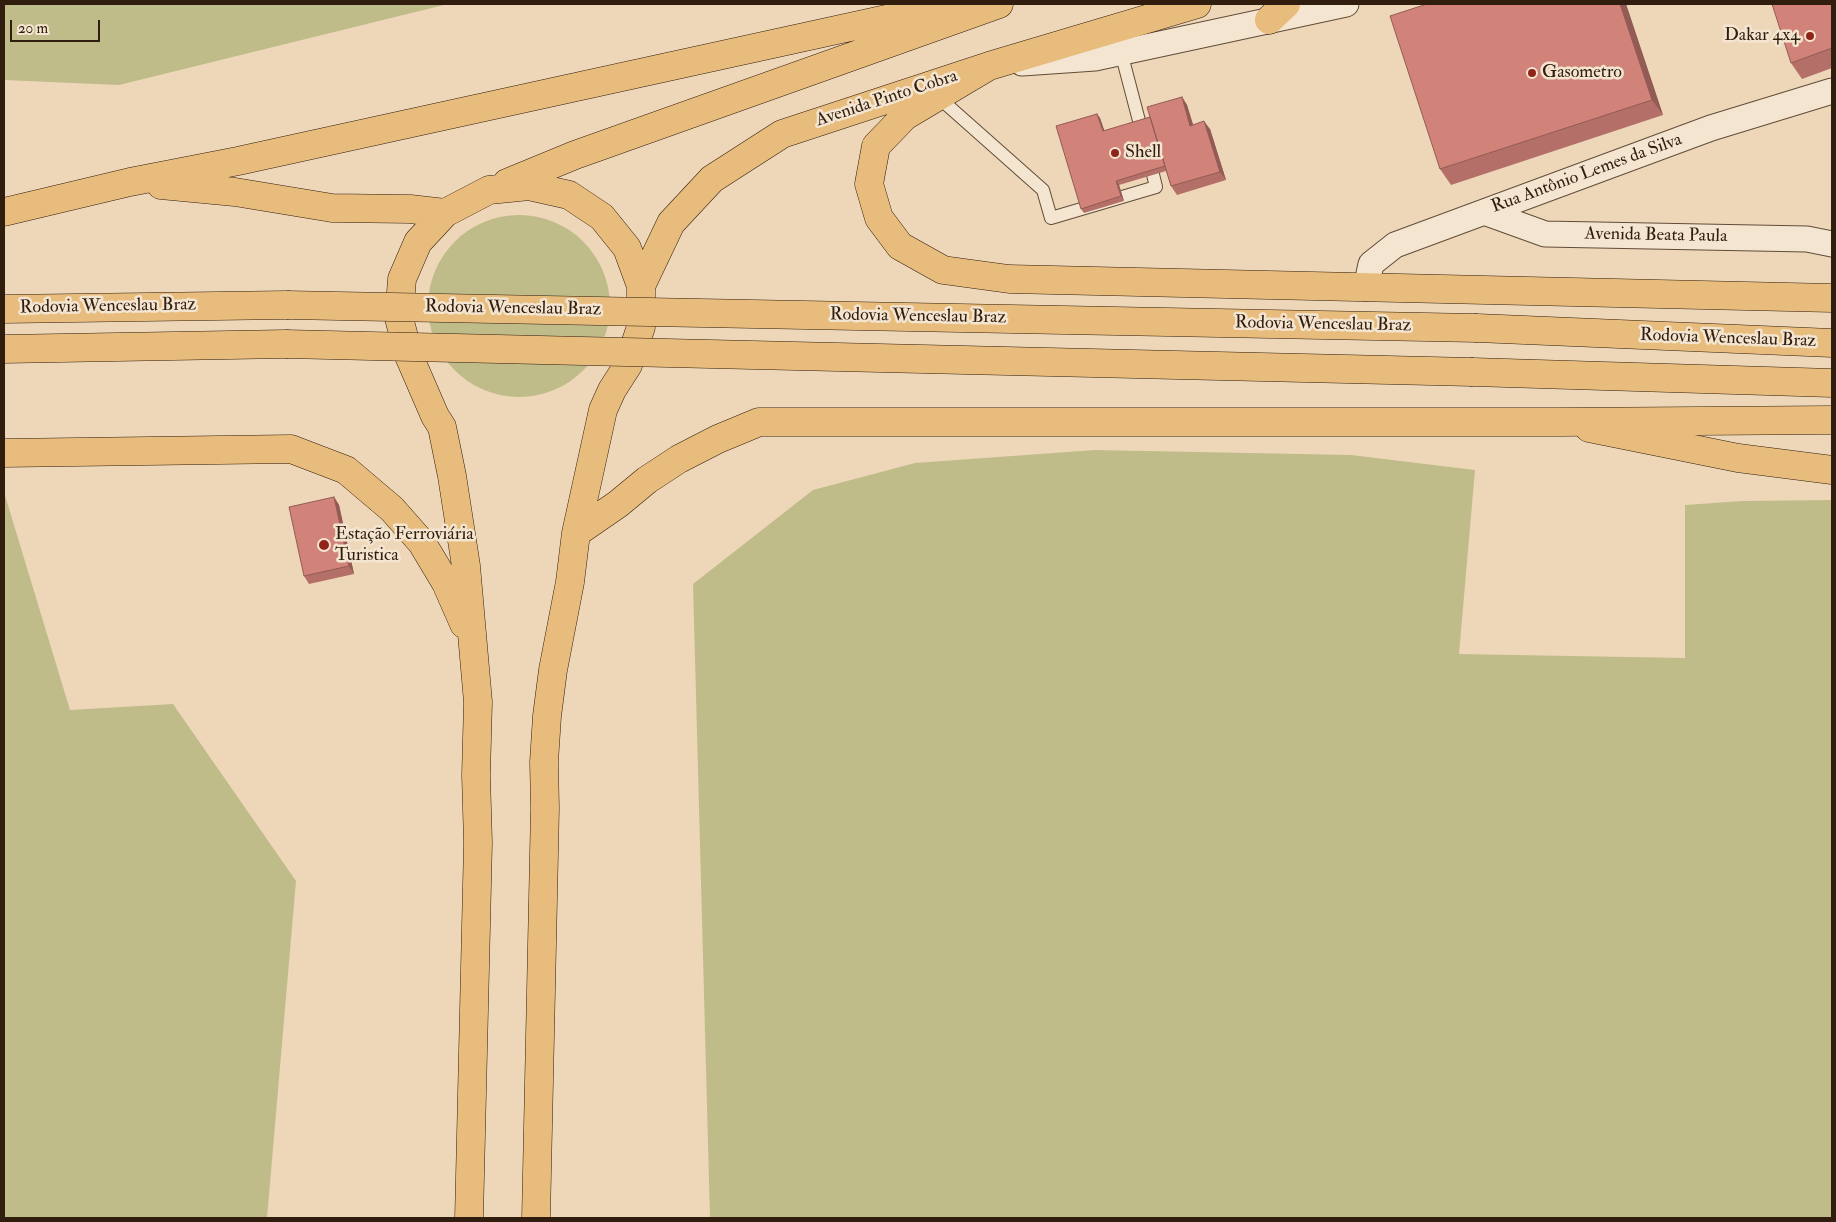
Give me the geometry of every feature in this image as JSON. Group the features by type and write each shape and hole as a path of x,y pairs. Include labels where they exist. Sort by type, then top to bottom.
{"main road":[{"path":"4,212 130,182 238,161 955,4"},
{"path":"469,1218 478,844 476,775 478,702 466,566 452,476 442,427 409,356 399,318 402,279 418,242 445,213 489,190 575,155 999,4"},
{"name":"Avenida Pinto Cobra","path":"641,286 671,223 712,179 782,134 989,66 1197,4"},
{"path":"989,66 904,116 876,146 869,184 879,218 900,246 943,270 1009,278 1832,298"},
{"path":"130,182 235,192 332,208 410,209 445,213"},
{"path":"489,190 529,186 569,195 602,217 609,225 627,248 641,286 641,326 628,365 612,390 603,410 576,533 570,582 553,670 547,716 544,762 545,818 536,1218"},
{"name":"Rodovia Wenceslau Braz","path":"4,309 287,305 1477,328 1832,343"},
{"path":"4,349 286,344 1473,372 1832,383"},
{"path":"576,533 679,459 718,439 759,422 1832,420"},
{"path":"1560,422 1738,458 1832,470"},
{"path":"4,453 291,449 346,470 392,508 422,543 446,583 473,644"}],"street":[{"path":"989,66 1095,58 1278,12 1346,4"},
{"name":"Rua Antônio Lemes da Silva","path":"1366,288 1371,264 1395,245 1711,128 1832,91"},
{"name":"Avenida Beata Paula","path":"1484,212 1545,234 1808,239 1832,244"}],"lane":[{"path":"937,96 1043,190 1051,218 1156,187 1122,52"}],"shaded area":[{"path":"4,4 448,4 119,85 4,80"},
{"path":"519,215 537,217 554,222 583,242 603,271 608,288 610,306 608,324 603,341 583,370 554,390 537,395 519,397 501,395 484,390 455,370 435,341 430,324 428,306 430,288 435,271 455,242 484,222 501,217"},
{"path":"1095,450 1351,455 1475,470 1459,654 1685,658 1685,505 1742,501 1832,500 1832,1218 710,1218 693,584 813,490 915,463"},
{"path":"4,492 70,710 173,704 296,881 267,1218 4,1218"}],"building":[{"name":"Gasometro","path":"1427,4 1620,4 1652,100 1440,169 1390,16"},
{"name":"Dakar 4x4","path":"1772,4 1832,4 1832,48 1791,63"},
{"path":"1182,97 1190,126 1204,121 1220,172 1171,186 1147,107"},
{"name":"Shell","path":"1097,114 1103,131 1150,117 1165,166 1116,181 1121,196 1081,209 1056,126"},
{"name":"Estação Ferroviária Turistica","path":"334,497 349,566 304,576 289,507"}],"place":[{"name":"Dakar 4x4","path":"1810,36"},
{"name":"Gasometro","path":"1532,73"},
{"name":"Shell","path":"1115,153"},
{"name":"Estação Ferroviária Turistica","path":"324,545"}]}
